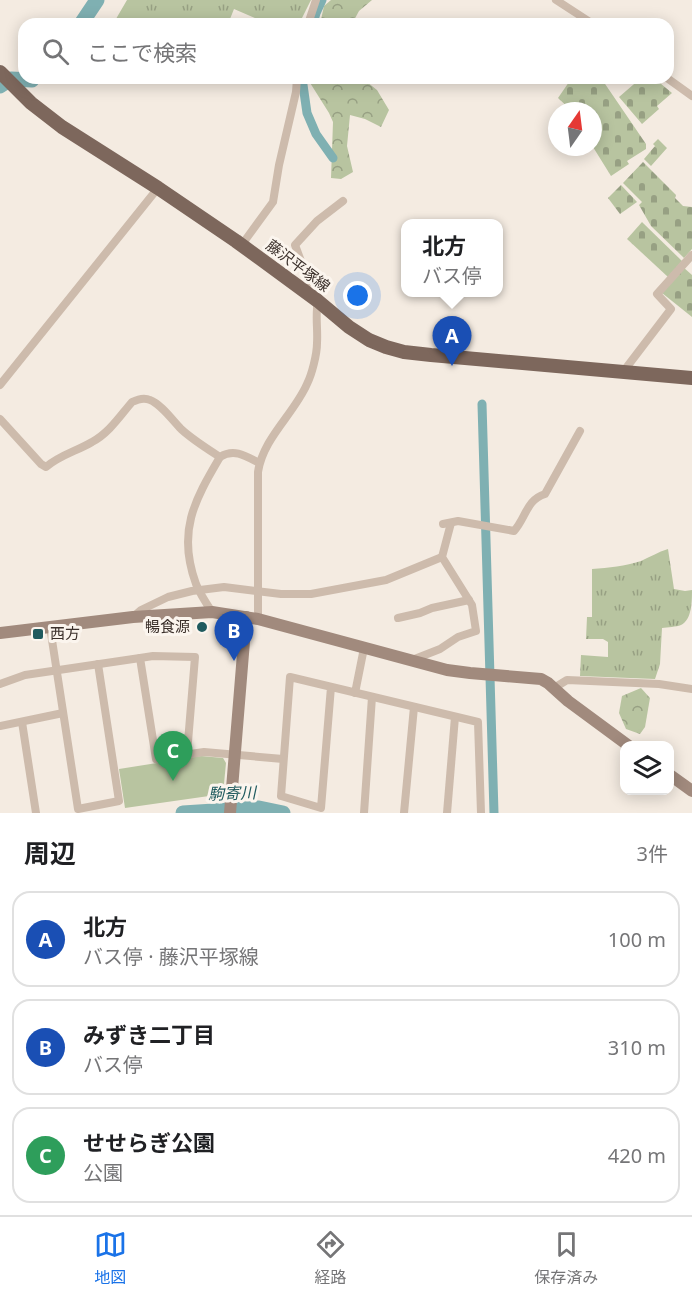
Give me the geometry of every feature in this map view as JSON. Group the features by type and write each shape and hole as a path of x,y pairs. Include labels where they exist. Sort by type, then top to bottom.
{"main road":[{"name":"藤沢平塚線","path":"0,72 31,103 62,127 243,246 369,340 404,352 692,378"}],"street":[{"path":"310,18 316,0"},
{"path":"556,0 584,18"},
{"path":"674,83 692,96"},
{"path":"243,246 273,202 297,84"},
{"path":"0,385 158,188"},
{"path":"305,292 308,280 295,245 317,221 343,201"},
{"path":"623,372 671,309 657,294 692,255"},
{"path":"230,813 252,618 258,591 259,463 267,445 308,382 317,345 318,301"},
{"path":"0,419 46,467 53,460 94,442 107,431 132,402 145,398 153,400 182,430 220,457"},
{"path":"411,660 440,649 458,637 476,631 472,605 442,556 447,523 458,521 514,531 532,501 545,494 580,431"},
{"path":"212,612 196,583 188,552 187,538 195,504 220,457 232,452 259,463"},
{"path":"133,617 141,610 168,597 199,590 224,587 281,594 311,594 386,580 442,556"},
{"path":"398,618 469,600"},
{"path":"2,635 133,617 212,612 252,618 447,670 541,679 622,741"},
{"path":"50,627 78,809 119,801 98,664"},
{"path":"355,693 364,648"},
{"path":"0,684 25,675 153,656 195,657 187,754"},
{"path":"140,658 156,759 204,752 283,759"},
{"path":"331,687 321,808 280,796 290,677 478,722 481,813"},
{"path":"554,688 567,680 659,684 692,688"},
{"path":"364,813 372,697"},
{"path":"404,813 414,707"},
{"path":"0,726 63,713"},
{"path":"447,813 455,717"},
{"path":"22,722 36,813"},
{"path":"674,778 692,791"}],"green space":[{"path":"127,0 311,0 302,18 255,18 234,9 230,18 116,18"},
{"path":"331,0 372,0 359,11 355,18 321,18 324,6"},
{"path":"311,84 370,84 377,90 389,110 381,127 350,115 347,146 353,172 341,179 331,178 333,122"},
{"path":"568,84 605,84 646,144 646,149 627,161 629,164 611,176 599,156 602,156 602,102 562,102 558,98"},
{"path":"634,84 661,84 672,93 642,124 619,97"},
{"path":"658,139 667,148 651,166 644,159"},
{"path":"643,162 676,195 675,198 683,206 692,207 692,249 684,258 651,226 639,205 642,202 623,183"},
{"path":"621,185 637,202 620,214 608,198"},
{"path":"642,222 682,261 668,277 627,239"},
{"path":"683,267 692,275 692,317 662,293"},
{"path":"668,549 674,589 692,590 691,605 685,623 662,628 660,664 655,679 580,676 581,655 608,657 608,642 603,639 586,639 587,617 592,617 592,569 635,563"},
{"path":"641,688 650,698 645,727 640,734 626,729 619,713 622,696"},
{"path":"201,756 223,758 226,763 223,794 125,808 119,769"}],"waterway":[{"path":"85,18 97,0"},
{"path":"315,18 322,0"},
{"path":"0,86 11,79 18,79"},
{"path":"303,84 307,113 316,134 333,158"},
{"path":"482,404 494,813"},
{"name":"駒寄川","path":"183,813 259,808 283,813"}],"place":[{"name":"北方","path":"452,366"},
{"name":"暢食源","path":"202,627"},
{"name":"西方","path":"38,634"},
{"name":"みずき二丁目","path":"234,661"},
{"name":"せせらぎ公園","path":"173,781"}]}
